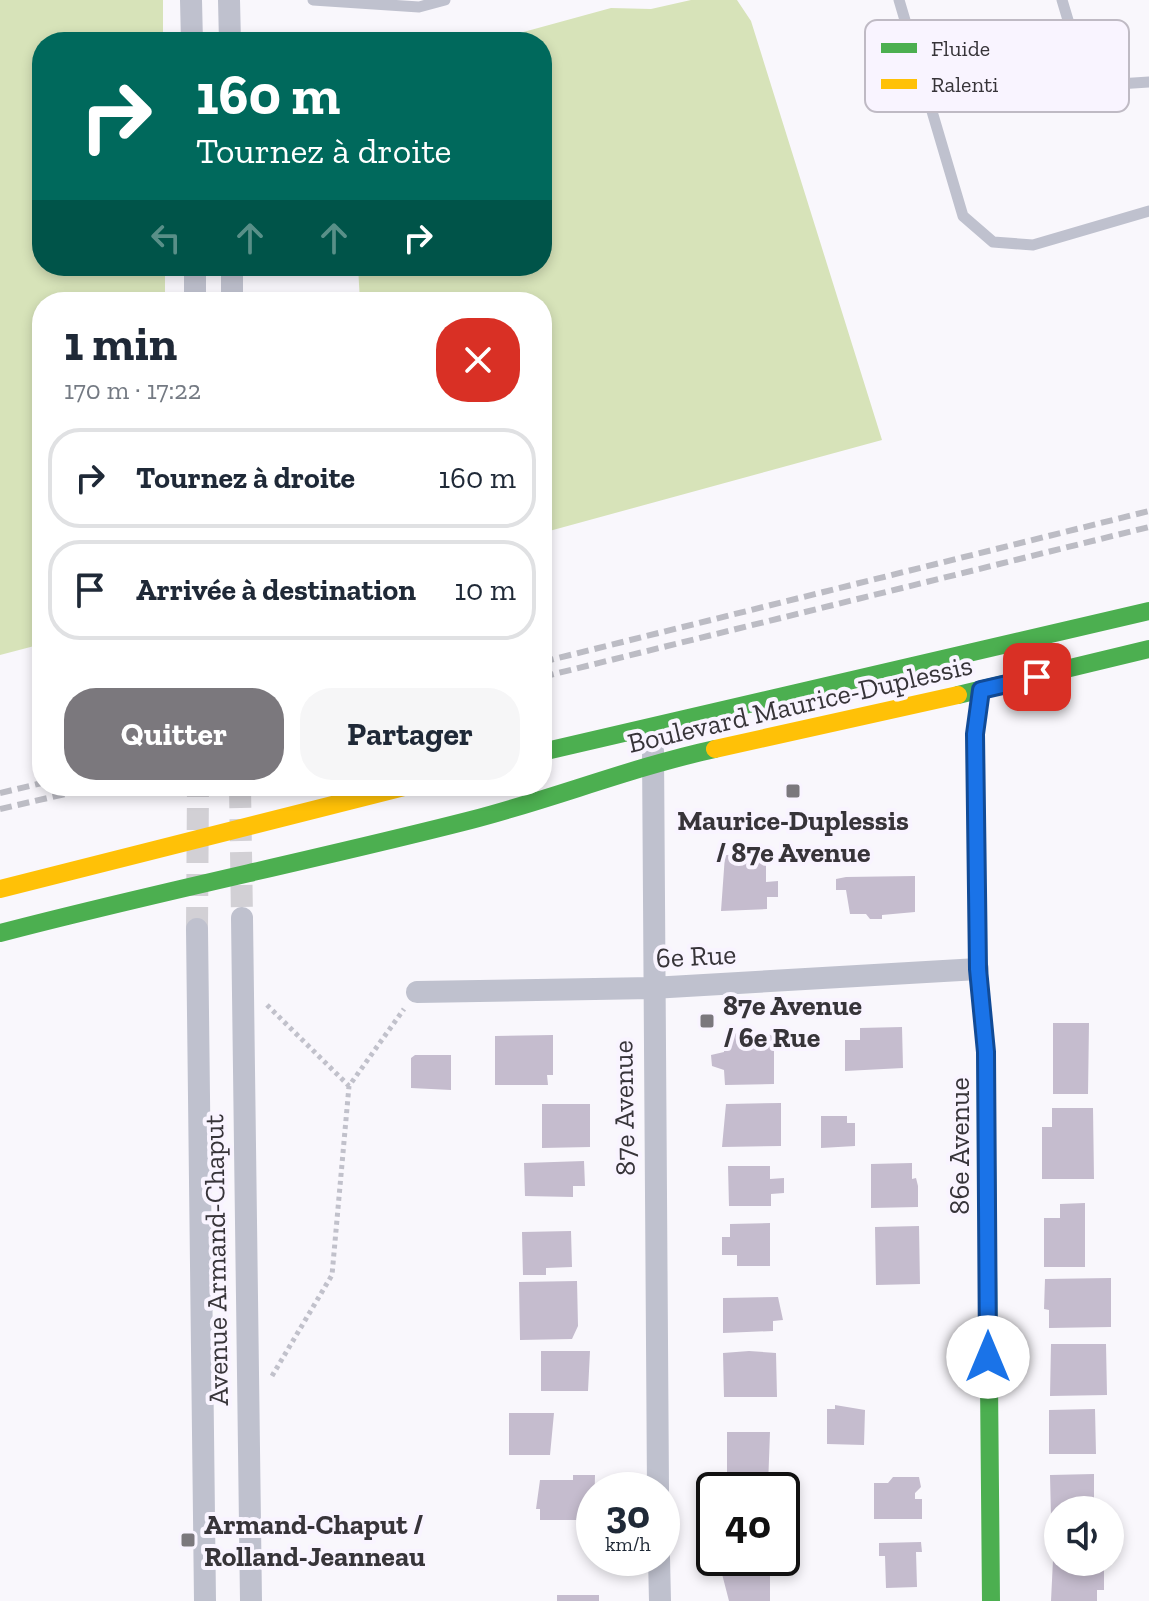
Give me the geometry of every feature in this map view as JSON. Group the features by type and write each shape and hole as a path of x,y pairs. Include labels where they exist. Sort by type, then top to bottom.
{"street":[{"path":"191,0 192,32"},
{"path":"229,0 230,32"},
{"name":"Boulevard Maurice-Duplessis","path":"552,750 1149,611"},
{"name":"Boulevard Maurice-Duplessis","path":"0,933 280,863 415,835 603,782 654,762 981,690 1149,649"},
{"name":"86e Avenue","path":"981,690 975,734 978,969 986,1052 991,1601"},
{"name":"87e Avenue","path":"651,725 654,762 652,988 658,1472"},
{"path":"0,889 368,796"},
{"name":"Avenue Armand-Chaput","path":"242,918 251,1601"},
{"name":"Avenue Armand-Chaput","path":"197,929 205,1601"},
{"name":"6e Rue","path":"417,992 652,988 978,969"},
{"path":"659,1576 660,1601"}],"lane":[{"path":"313,0 419,7 445,0"},
{"path":"899,0 905,20"},
{"path":"1062,0 1068,20"},
{"path":"1129,83 1149,82"},
{"path":"932,112 963,216 993,242 1033,245 1149,211"}],"path":[{"path":"241,979 349,1086"},
{"path":"249,1414 332,1275 349,1086 417,992"}],"green space":[{"path":"0,0 163,0 163,32 32,32 32,276 165,276 165,292 32,292 32,647 0,655"},
{"path":"691,0 737,0 751,21 882,440 552,530 552,292 359,292 359,276 552,276 552,32 523,32 611,8 651,9"}],"building":[{"path":"766,854 766,882 778,881 778,897 767,897 767,909 721,911 725,855"},
{"path":"915,876 915,912 882,915 882,919 870,919 866,914 850,914 846,890 836,890 836,879 846,877"},
{"path":"1053,1023 1089,1023 1088,1094 1053,1094"},
{"path":"902,1027 903,1068 845,1071 845,1040 860,1040 860,1028"},
{"path":"724,1033 774,1035 774,1084 725,1085 724,1070 712,1066 711,1055 724,1052"},
{"path":"553,1035 553,1075 547,1075 548,1085 495,1085 495,1036"},
{"path":"415,1055 451,1055 451,1090 411,1088 411,1058"},
{"path":"781,1103 781,1146 722,1147 726,1104"},
{"path":"542,1104 590,1104 590,1147 542,1148"},
{"path":"1052,1108 1093,1108 1094,1179 1042,1179 1042,1127 1052,1127"},
{"path":"821,1116 847,1116 847,1123 855,1123 855,1146 821,1148"},
{"path":"584,1161 585,1186 573,1186 573,1197 525,1196 524,1163"},
{"path":"912,1163 912,1179 916,1178 918,1186 918,1207 871,1208 871,1164"},
{"path":"728,1166 770,1166 770,1179 784,1178 784,1193 771,1194 771,1206 729,1206"},
{"path":"1085,1203 1085,1267 1044,1267 1044,1218 1060,1218 1060,1204"},
{"path":"770,1223 770,1266 737,1266 737,1255 722,1255 722,1237 730,1237 730,1224"},
{"path":"919,1226 920,1284 876,1285 875,1227"},
{"path":"571,1231 572,1267 546,1268 546,1275 523,1275 522,1232"},
{"path":"1111,1278 1111,1327 1049,1328 1049,1310 1044,1309 1045,1279"},
{"path":"577,1281 578,1326 572,1339 520,1340 519,1282"},
{"path":"778,1297 783,1320 773,1321 773,1331 723,1333 723,1298"},
{"path":"1051,1344 1106,1344 1107,1395 1050,1396"},
{"path":"541,1351 590,1351 588,1391 541,1391"},
{"path":"723,1353 776,1353 777,1397 724,1397"},
{"path":"835,1405 865,1410 864,1445 827,1444 827,1409 835,1409"},
{"path":"1095,1409 1096,1454 1049,1454 1049,1410"},
{"path":"509,1413 554,1413 550,1455 509,1455"},
{"path":"727,1432 770,1432 769,1472 727,1472"},
{"path":"1094,1474 1094,1496 1050,1496 1050,1475"},
{"path":"573,1475 576,1475 576,1520 540,1520 540,1509 536,1509 540,1480 573,1480"},
{"path":"893,1477 919,1477 921,1487 915,1493 915,1499 922,1499 922,1519 874,1519 874,1483 888,1483"},
{"path":"921,1542 922,1552 916,1552 917,1587 886,1588 885,1556 879,1556 879,1543"},
{"path":"723,1576 770,1576 770,1601 729,1601"},
{"path":"1052,1576 1104,1576 1104,1590 1097,1590 1097,1601 1051,1601"},
{"path":"557,1595 599,1595 599,1601 557,1601"}],"tunnel":[{"path":"197,929 198,796"},
{"path":"240,796 242,918"}],"railway":[{"path":"552,660 1149,511"},
{"path":"552,675 1149,527"},
{"path":"0,793 32,785"},
{"path":"0,809 57,796"}],"traffic: fast":[{"path":"552,750 1149,611"},
{"path":"958,695 1149,649"},
{"path":"981,690 975,734 978,969 986,1052 991,1601"},
{"path":"0,933 471,820 715,749"}],"traffic: slow":[{"path":"715,749 958,695"},
{"path":"0,889 368,796"}],"place":[{"name":"Maurice-Duplessis / 87e Avenue","path":"793,791"},
{"name":"87e Avenue / 6e Rue","path":"707,1021"},
{"name":"Armand-Chaput / Rolland-Jeanneau","path":"188,1540"}],"route":[{"path":"988,1357 986,1052 978,969 975,734 981,690 1037,677"}]}
